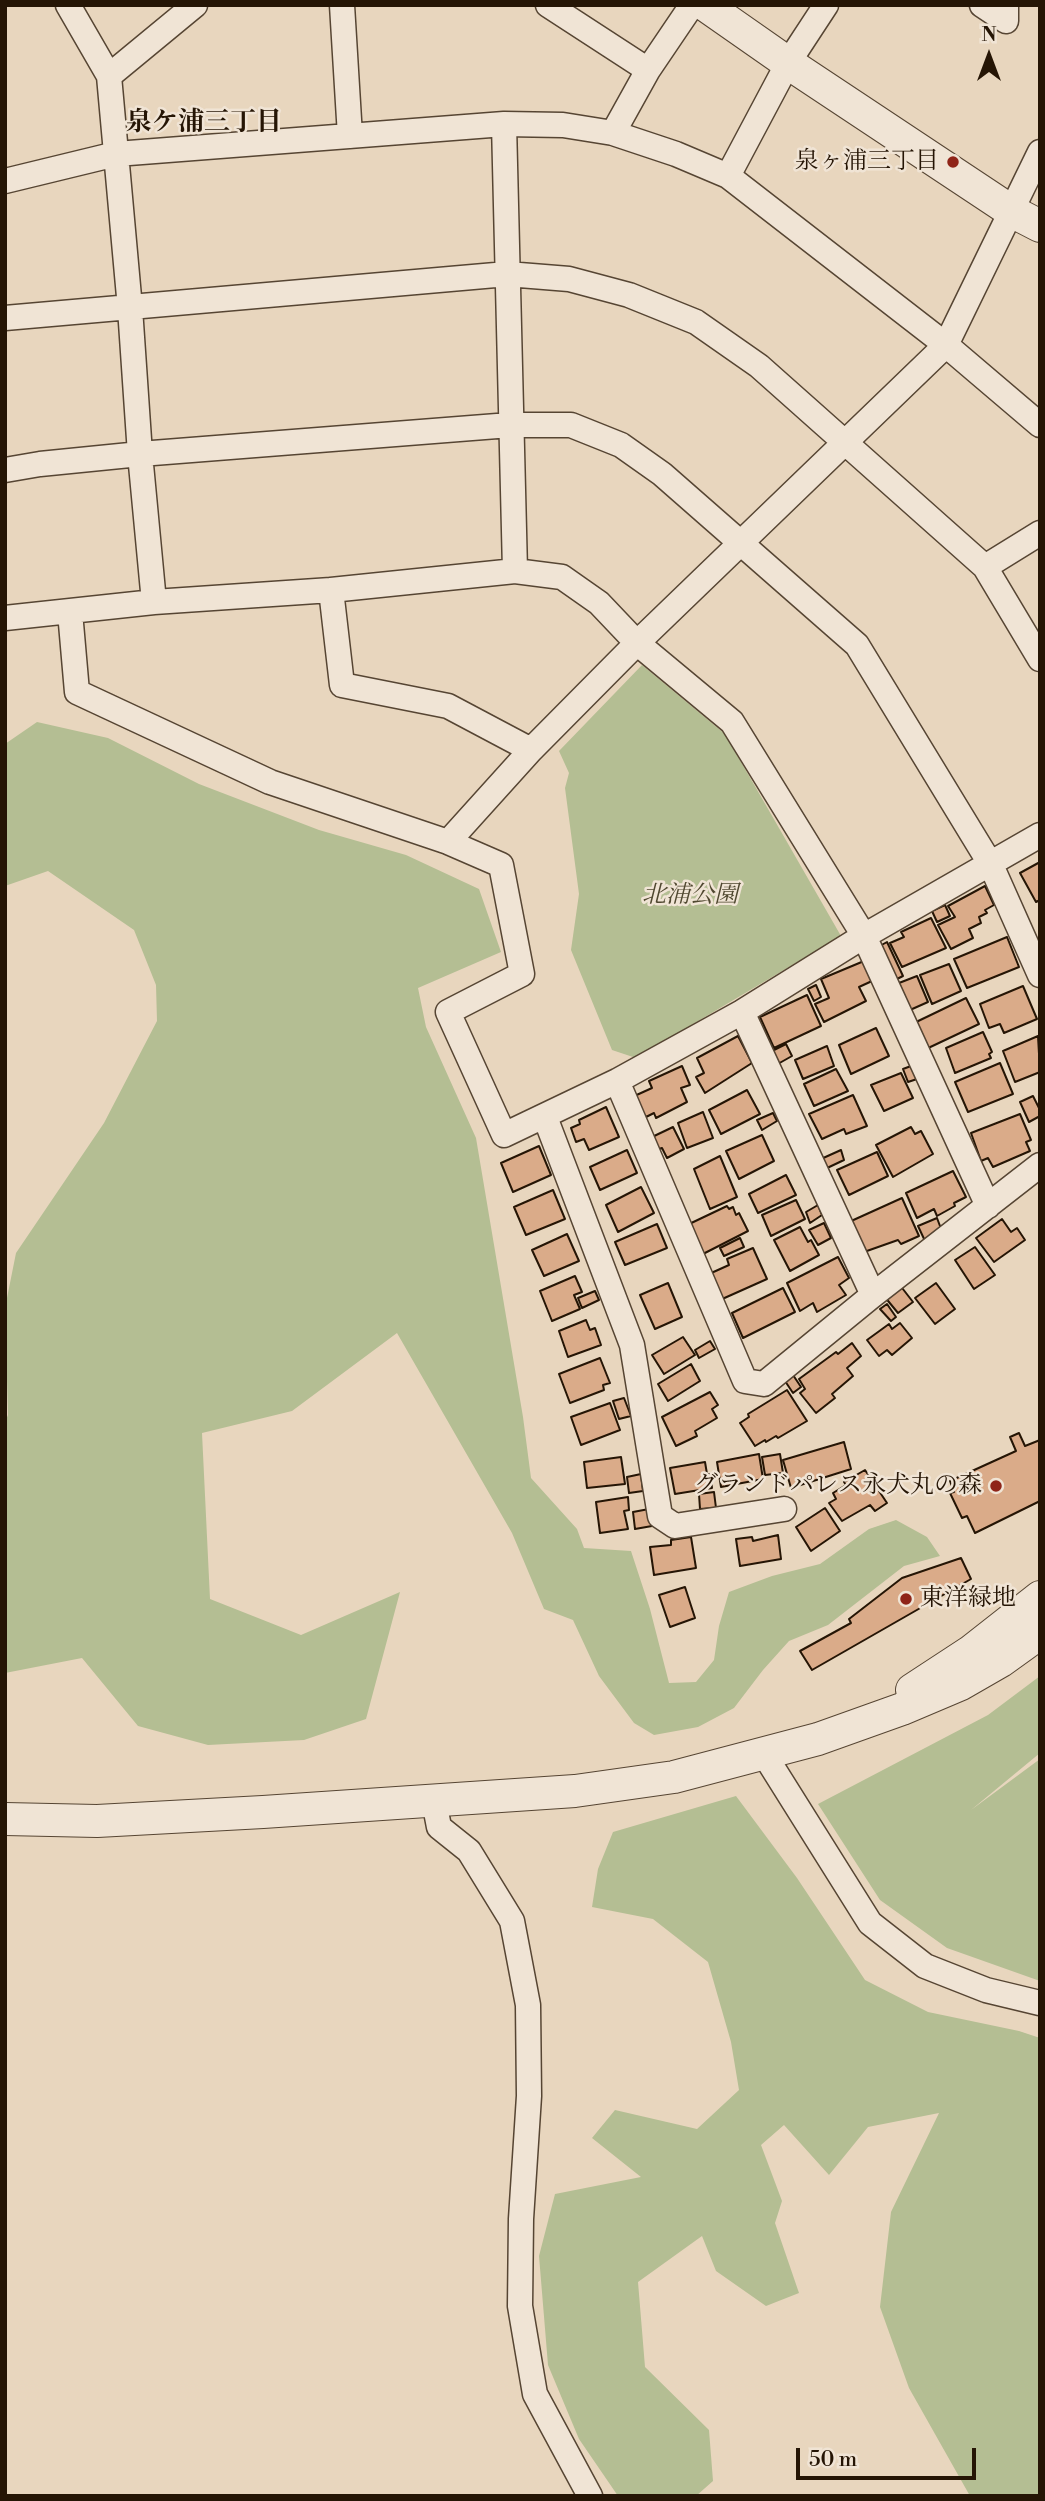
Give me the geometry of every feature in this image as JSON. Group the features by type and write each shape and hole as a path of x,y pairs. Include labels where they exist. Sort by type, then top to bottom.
{"street":[{"path":"68,5 109,76 130,308 139,454 154,602"},
{"path":"109,76 195,5"},
{"path":"342,5 350,136"},
{"path":"548,5 648,70"},
{"path":"613,133 648,70 692,5"},
{"path":"705,5 1011,211 1040,226"},
{"path":"727,176 788,63 826,5"},
{"path":"982,5 1006,21 1006,5"},
{"path":"504,124 515,572"},
{"path":"5,181 116,154 504,124 563,125 613,133 676,154 727,176 946,345 1040,425"},
{"path":"448,842 531,750 637,643 946,345 1040,152"},
{"path":"5,318 507,274 569,279 629,295 696,322 759,366 985,567 1040,659"},
{"path":"5,470 139,454 510,425 571,425 621,445 662,474 857,645 990,864 1040,975"},
{"path":"985,567 1040,533"},
{"path":"5,618 154,602 331,590 515,572 562,578 599,603 637,643 732,722 864,936 988,1206"},
{"path":"331,590 342,685 448,706 531,750"},
{"path":"70,612 77,692 270,782 448,842 501,865 522,974 448,1012 504,1135 617,1081 742,1012 864,936 1040,835"},
{"path":"742,1012 873,1295"},
{"path":"617,1081 745,1381 764,1384 1040,1165"},
{"path":"545,1117 632,1345 660,1516 675,1526 785,1508"},
{"path":"818,1739 912,1690 970,1651 1040,1597"},
{"path":"5,1819 97,1821 434,1801 575,1791 674,1777 818,1739 902,1709 961,1684 1001,1661 1040,1633"},
{"path":"764,1754 870,1923 925,1966 986,1990 1040,2003"},
{"path":"434,1801 439,1827 469,1851 512,1921 528,2005 529,2096 521,2219 520,2306 535,2394 590,2496"}],"green space":[{"name":"北浦公園","path":"642,665 725,734 841,936 636,1058 612,1050 571,950 579,894 565,788 569,773 559,751"},
{"path":"37,722 108,738 199,784 319,830 406,855 479,889 501,952 418,988 426,1027 476,1138 531,1478 577,1529 584,1548 631,1551 650,1609 669,1683 696,1682 714,1660 719,1626 729,1592 772,1576 820,1564 869,1529 896,1520 927,1537 940,1556 904,1566 828,1625 789,1641 734,1708 698,1727 654,1735 634,1723 599,1676 573,1620 544,1609 512,1533 397,1333 292,1411 202,1433 210,1599 301,1635 400,1592 366,1719 304,1740 208,1745 138,1726 82,1658 5,1673 5,1422 8,1415 5,1308 16,1253 104,1123 157,1021 156,985 134,930 48,871 5,886 5,744"},
{"path":"1040,1676 1040,1753 971,1810 1040,1759 1040,1981 947,1948 880,1900 818,1804 988,1715"},
{"path":"736,1796 797,1878 865,1980 928,2012 1040,2038 1040,2496 970,2496 909,2388 880,2307 891,2212 939,2113 868,2127 829,2175 784,2125 761,2145 782,2201 775,2223 799,2293 766,2306 716,2271 702,2236 638,2282 645,2367 709,2430 713,2481 696,2496 618,2496 579,2439 548,2365 539,2256 555,2194 641,2177 592,2138 615,2110 697,2129 739,2090 731,2042 708,1962 653,1919 592,1907 598,1869 613,1832"}],"building":[{"path":"1040,862 1040,900 1036,902 1020,873"},
{"path":"985,886 994,905 979,917 981,923 969,929 973,938 951,949 938,925 955,917 948,906"},
{"path":"945,905 950,916 937,922 932,911"},
{"path":"931,918 946,948 902,967 890,943 904,937 901,932"},
{"path":"1007,937 1019,967 967,988 954,959"},
{"path":"887,942 903,976 893,981 878,947"},
{"path":"864,961 872,981 859,987 866,1001 824,1022 815,1004 829,998 821,979"},
{"path":"949,964 961,991 932,1004 920,975"},
{"path":"917,976 928,1002 910,1010 899,983"},
{"path":"816,985 821,997 814,1001 808,989"},
{"path":"1023,986 1037,1019 1004,1033 1000,1024 989,1028 980,1004"},
{"path":"807,995 821,1026 774,1048 760,1017"},
{"path":"966,998 979,1024 924,1050 912,1024"},
{"path":"876,1028 889,1056 851,1074 839,1045"},
{"path":"983,1032 992,1052 989,1054 991,1058 955,1073 946,1048"},
{"path":"738,1036 752,1063 705,1093 696,1077 704,1073 697,1058"},
{"path":"1038,1036 1040,1072 1015,1082 1003,1051"},
{"path":"786,1044 792,1056 776,1065 770,1052"},
{"path":"827,1046 834,1066 803,1079 795,1060"},
{"path":"1000,1063 1013,1094 968,1112 955,1082"},
{"path":"682,1066 690,1085 681,1088 687,1102 656,1118 654,1113 646,1117 630,1098 652,1088 649,1081"},
{"path":"911,1066 917,1079 908,1082 903,1069"},
{"path":"836,1069 848,1091 814,1106 804,1084"},
{"path":"901,1073 913,1098 884,1111 871,1085"},
{"path":"747,1090 760,1114 721,1134 709,1110"},
{"path":"853,1095 867,1126 846,1134 844,1129 822,1139 809,1114"},
{"path":"1033,1096 1040,1116 1029,1122 1020,1102"},
{"path":"606,1107 619,1137 589,1150 584,1139 576,1142 571,1128 580,1124 579,1120"},
{"path":"703,1112 713,1138 687,1148 678,1123"},
{"path":"773,1113 777,1121 762,1130 757,1120"},
{"path":"1020,1114 1031,1140 1026,1142 1030,1151 993,1167 988,1158 981,1161 971,1133"},
{"path":"673,1127 684,1149 667,1158 662,1148 656,1150 650,1138"},
{"path":"911,1127 915,1134 921,1131 933,1154 893,1177 876,1145"},
{"path":"762,1135 774,1161 739,1179 726,1151"},
{"path":"539,1146 551,1175 513,1192 501,1163"},
{"path":"627,1150 637,1173 600,1190 590,1167"},
{"path":"841,1150 844,1160 825,1169 821,1159"},
{"path":"877,1152 888,1176 849,1195 837,1170"},
{"path":"720,1156 737,1197 710,1209 694,1169"},
{"path":"953,1171 966,1197 937,1216 934,1209 917,1218 906,1193"},
{"path":"786,1175 796,1195 758,1213 749,1194"},
{"path":"641,1187 654,1213 618,1232 606,1205"},
{"path":"553,1190 565,1219 526,1235 514,1207"},
{"path":"902,1198 919,1236 901,1244 898,1240 864,1252 849,1222"},
{"path":"796,1200 805,1219 771,1236 762,1215"},
{"path":"818,1205 822,1215 810,1223 806,1212"},
{"path":"727,1206 729,1209 733,1207 736,1215 739,1213 748,1231 701,1255 685,1226"},
{"path":"937,1218 943,1234 925,1241 918,1226"},
{"path":"1002,1219 1011,1232 1017,1228 1025,1240 994,1262 976,1238"},
{"path":"824,1223 831,1238 818,1245 809,1230"},
{"path":"657,1224 667,1248 625,1265 615,1242"},
{"path":"800,1227 819,1255 790,1271 774,1240"},
{"path":"567,1234 579,1261 544,1276 532,1250"},
{"path":"740,1238 744,1247 724,1256 720,1248"},
{"path":"975,1247 995,1275 974,1289 955,1260"},
{"path":"753,1248 767,1279 720,1300 709,1274 729,1265 727,1259"},
{"path":"838,1257 849,1278 839,1285 846,1295 817,1312 813,1303 800,1311 787,1283"},
{"path":"575,1276 582,1292 574,1295 580,1309 552,1321 540,1291"},
{"path":"668,1283 682,1317 655,1329 640,1295"},
{"path":"936,1283 955,1309 935,1324 915,1298"},
{"path":"899,1284 913,1302 898,1313 884,1296"},
{"path":"783,1288 795,1312 743,1338 732,1313"},
{"path":"595,1291 599,1300 582,1308 578,1298"},
{"path":"887,1304 896,1317 891,1321 880,1309"},
{"path":"586,1320 590,1330 595,1328 601,1345 568,1357 559,1331"},
{"path":"900,1323 912,1338 892,1355 887,1350 879,1356 867,1340 889,1324 892,1329"},
{"path":"683,1337 695,1355 664,1374 652,1355"},
{"path":"710,1341 715,1349 699,1358 695,1350"},
{"path":"852,1343 861,1356 847,1368 853,1376 832,1394 835,1398 816,1413 800,1393 805,1389 799,1379"},
{"path":"600,1358 610,1383 603,1385 604,1390 570,1403 559,1374"},
{"path":"691,1364 700,1381 668,1401 658,1384"},
{"path":"791,1372 801,1387 793,1393 783,1378"},
{"path":"787,1390 807,1421 778,1438 776,1436 755,1446 740,1423 749,1417 748,1414"},
{"path":"710,1392 718,1405 712,1409 717,1418 695,1431 697,1436 676,1446 662,1417"},
{"path":"624,1398 631,1416 619,1419 613,1401"},
{"path":"610,1403 620,1430 581,1445 571,1417"},
{"name":"グランドパレス永犬丸の森","path":"1019,1433 1025,1446 1040,1440 1040,1501 975,1533 967,1516 962,1518 950,1493 954,1492 950,1481 1016,1451 1010,1437"},
{"path":"844,1442 851,1469 791,1488 783,1460"},
{"path":"759,1454 763,1479 721,1487 717,1462"},
{"path":"780,1454 783,1473 765,1475 762,1457"},
{"path":"621,1457 625,1484 587,1488 584,1462"},
{"path":"705,1462 712,1488 675,1494 670,1468"},
{"path":"865,1470 887,1503 875,1511 870,1505 842,1521 829,1503 836,1499 833,1493 846,1485 844,1482"},
{"path":"641,1474 643,1491 629,1493 627,1477"},
{"path":"714,1492 716,1508 700,1509 699,1494"},
{"path":"628,1497 629,1510 624,1511 628,1529 600,1533 596,1502"},
{"path":"825,1508 840,1531 811,1551 796,1527"},
{"path":"649,1509 652,1526 635,1529 633,1512"},
{"path":"778,1535 781,1559 740,1566 736,1539 752,1537 753,1541"},
{"path":"691,1537 696,1568 654,1575 650,1547 671,1545 671,1540"},
{"name":"東洋緑地","path":"961,1558 971,1579 812,1670 800,1651 851,1623 849,1619 902,1578"},
{"path":"685,1587 695,1618 670,1627 659,1595"}],"place":[{"name":"泉ヶ浦三丁目","path":"953,162"},
{"name":"グランドパレス永犬丸の森","path":"996,1486"},
{"name":"東洋緑地","path":"906,1599"}],"district":[{"name":"泉ケ浦三丁目","path":"204,124"}]}
